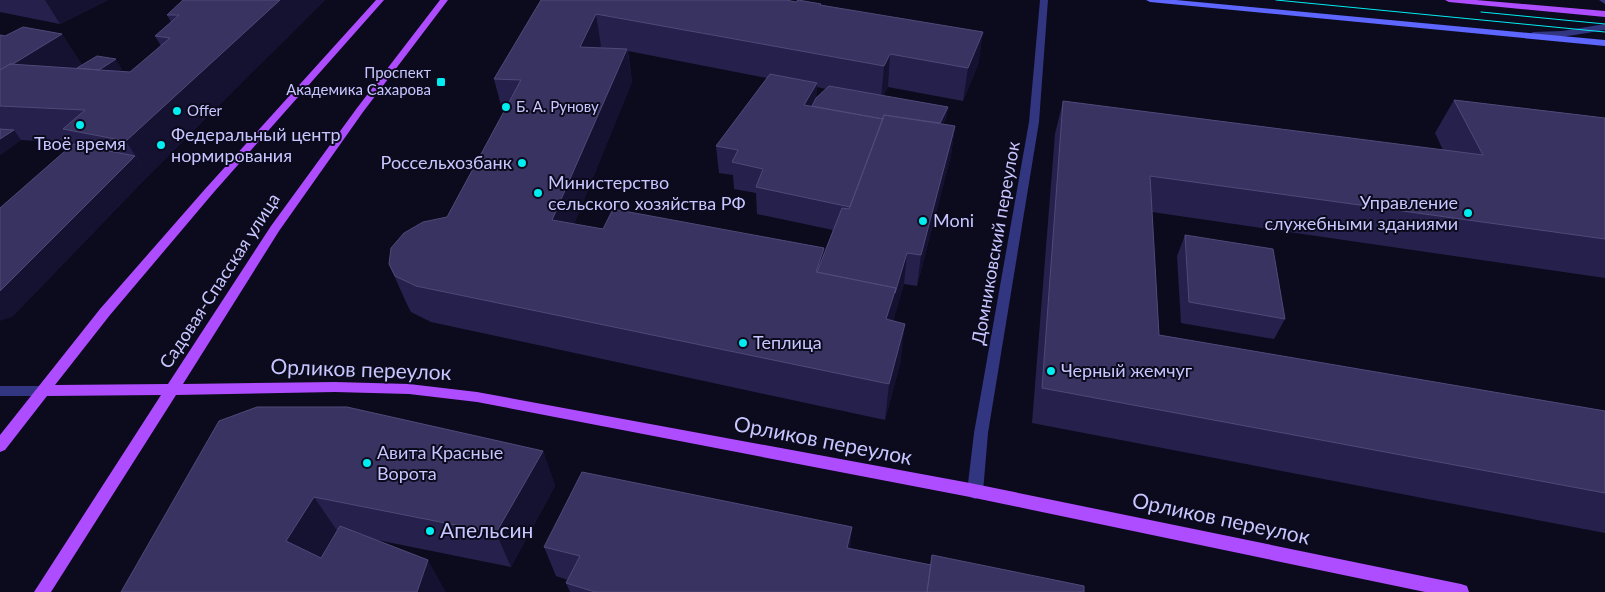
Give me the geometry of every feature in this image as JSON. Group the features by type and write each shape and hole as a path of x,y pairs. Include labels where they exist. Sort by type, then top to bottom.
{"main road":[{"path":"0,446 42,391 166,242 380,0"},
{"name":"Садовая-Спасская улица","path":"42,592 275,229 360,110 444,0"},
{"path":"1150,0 1605,43"},
{"path":"1449,0 1605,14"},
{"name":"Орликов переулок","path":"42,391 335,387 409,389 458,395 610,421 1251,546 1461,592"}],"street":[{"name":"Домниковский переулок","path":"975,492 981,433 1034,122 1044,0"},
{"path":"1528,36 1562,34 1605,27"},
{"path":"0,390 42,391"}],"building":[{"path":"183,0 280,0 126,141 63,129 85,110 0,106 0,70 10,64 130,72 170,38 155,36 179,15 167,15"},
{"name":"Министерство сельского хозяйства РФ","path":"541,0 786,0 796,2 798,0 983,32 968,68 890,54 884,66 596,14 580,47 627,49 552,220 603,229 613,209 824,248 816,272 896,288 886,319 905,324 889,384 416,286 395,276 389,264 391,248 404,233 423,222 447,217 521,80 494,79"},
{"path":"23,27 62,34 0,70 0,35 5,36"},
{"path":"97,56 116,59 99,70 77,68"},
{"path":"770,74 817,83 804,105 883,119 850,207 756,187 763,169 732,162 738,150 716,146"},
{"path":"829,86 948,107 940,123 884,115 883,119 812,106 816,98"},
{"path":"1454,100 1605,118 1605,239 1150,176 1159,335 1605,411 1605,493 1042,388 1063,101 1483,155"},
{"path":"884,115 955,126 921,255 907,253 895,293 896,288 817,272 842,208 849,209"},
{"path":"0,129 14,130 0,139"},
{"path":"73,144 135,156 0,291 0,208"},
{"path":"1185,235 1273,249 1285,319 1189,302"},
{"path":"257,407 347,407 543,451 496,533 314,497 286,541 321,558 340,526 428,560 417,592 121,592 219,421"},
{"path":"582,472 852,527 847,548 931,565 927,592 595,592 566,583 580,556 544,547"},
{"path":"932,555 1084,586 1084,592 927,592"}],"tram line":[{"path":"1276,0 1605,32"},
{"path":"1481,12 1605,24"}],"place":[{"name":"Проспект Академика Сахарова","path":"441,82"},
{"name":"Б. А. Рунову","path":"506,107"},
{"name":"Offer","path":"177,111"},
{"name":"Твоё время","path":"80,125"},
{"name":"Федеральный центр нормирования","path":"161,145"},
{"name":"Россельхозбанк","path":"522,163"},
{"name":"Министерство сельского хозяйства РФ","path":"538,193"},
{"name":"Управление служебными зданиями","path":"1468,213"},
{"name":"Moni","path":"923,221"},
{"name":"Теплица","path":"743,343"},
{"name":"Черный жемчуг","path":"1051,371"},
{"name":"Авита Красные Ворота","path":"367,463"},
{"name":"Апельсин","path":"430,531"}]}
